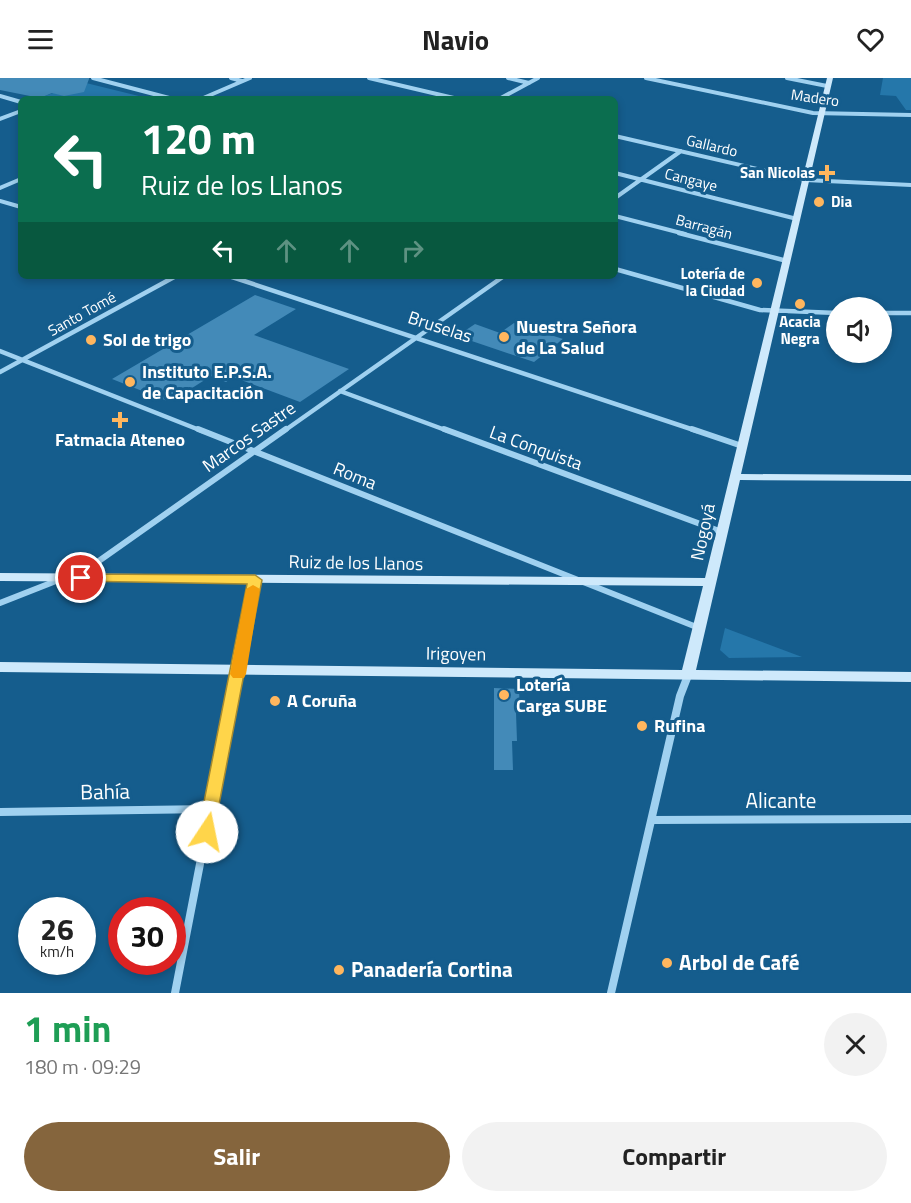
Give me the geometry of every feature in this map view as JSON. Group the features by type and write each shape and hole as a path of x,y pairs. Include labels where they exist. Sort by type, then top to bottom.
{"street":[{"path":"93,78 162,96"},
{"path":"231,78 243,81"},
{"path":"208,96 250,78"},
{"path":"369,78 445,96"},
{"path":"508,78 529,83"},
{"path":"505,96 538,78"},
{"name":"Madero","path":"646,78 821,114 911,115"},
{"path":"787,78 829,82"},
{"name":"Nogoyá","path":"611,993 680,696 688,674 711,582 829,82"},
{"path":"0,96 18,101"},
{"path":"0,119 18,112"},
{"name":"Gallardo","path":"618,137 805,180 911,185"},
{"path":"618,196 681,151"},
{"name":"Cangaye","path":"618,174 797,219"},
{"path":"0,188 18,180"},
{"path":"0,201 18,206"},
{"name":"Barragán","path":"618,217 787,261"},
{"path":"618,270 773,312 826,313"},
{"name":"Santo Tomé","path":"0,372 171,279"},
{"name":"Bruselas","path":"238,279 742,447"},
{"name":"Marcos Sastre","path":"0,603 66,578 96,563 500,279"},
{"path":"892,313 911,313"},
{"name":"Roma","path":"0,351 699,628"},
{"name":"La Conquista","path":"340,391 722,532"},
{"path":"734,477 911,478"},
{"name":"Ruiz de los Llanos","path":"0,577 711,582"},
{"path":"175,993 255,580"},
{"name":"Irigoyen","path":"0,667 911,677"},
{"name":"Bahía","path":"0,812 212,808"},
{"name":"Alicante","path":"652,819 911,819"}],"shaded area":[{"path":"883,78 911,78 911,110 906,110 896,96 880,95"},
{"path":"82,82 139,96 45,96"},
{"path":"725,628 802,657 729,658 720,650"}],"building":[{"path":"0,78 89,78 84,92 64,96 52,93 45,96 30,96 0,90"},
{"path":"255,295 296,309 254,335 349,369 300,402 233,377 226,382 211,376 170,402 112,379"},
{"name":"Nuestra Señora de La Salud","path":"514,323 563,339 534,362 457,336 475,324 500,333"},
{"path":"494,688 519,689 520,713 516,713 517,741 512,741 513,770 494,770"}],"slow traffic":[{"path":"238,674 253,589"}],"place":[{"name":"San Nicolas","path":"827,173"},
{"name":"Dia","path":"819,202"},
{"name":"Lotería de la Ciudad","path":"757,283"},
{"name":"Acacia Negra","path":"800,304"},
{"name":"Nuestra Señora de La Salud","path":"504,337"},
{"name":"Sol de trigo","path":"91,340"},
{"name":"Instituto E.P.S.A. de Capacitación","path":"130,382"},
{"name":"Fatmacia Ateneo","path":"120,420"},
{"name":"Lotería Carga SUBE","path":"504,695"},
{"name":"A Coruña","path":"275,701"},
{"name":"Rufina","path":"642,726"},
{"name":"Arbol de Café","path":"667,963"},
{"name":"Panadería Cortina","path":"339,970"}],"route":[{"path":"81,578 255,580 207,832"}]}
